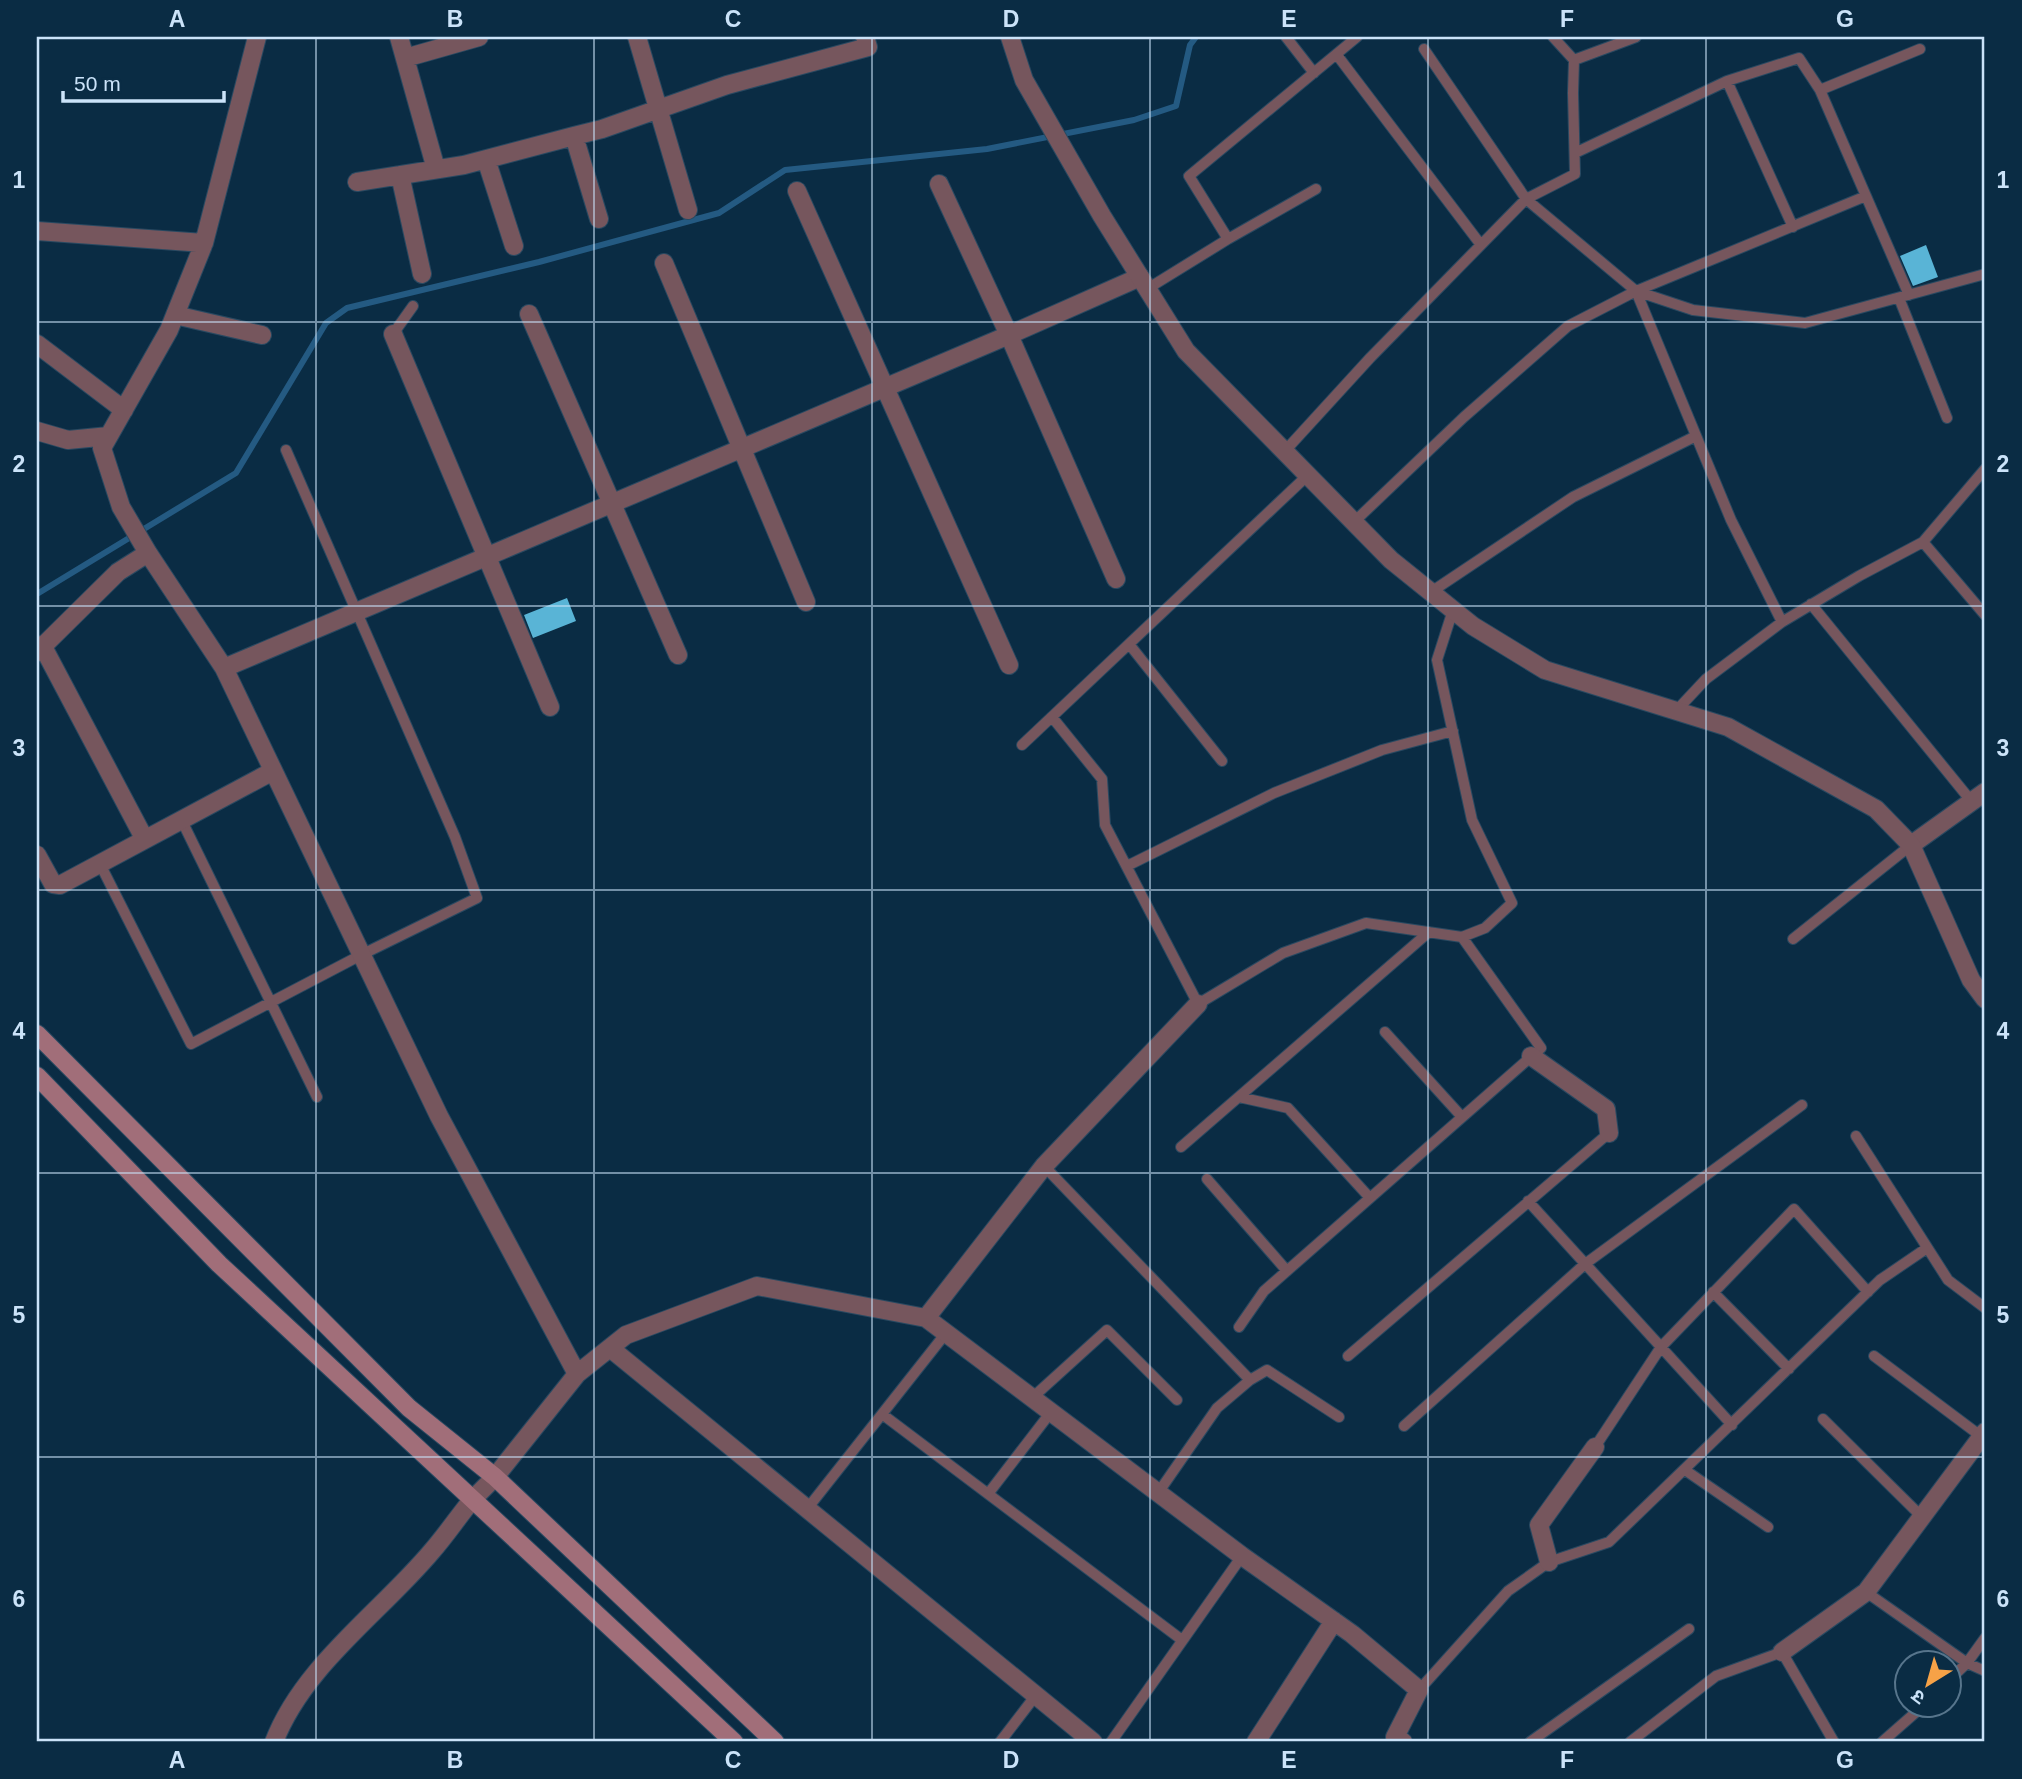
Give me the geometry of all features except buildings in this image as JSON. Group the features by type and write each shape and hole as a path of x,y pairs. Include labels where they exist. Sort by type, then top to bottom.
{"main road":[{"path":"37,1034 409,1408 495,1477 775,1742"},
{"path":"37,1076 219,1264 734,1742"}],"street":[{"path":"257,37 204,243 169,330 102,448 121,507 223,668 439,1116 578,1374"},
{"path":"399,37 436,169"},
{"path":"405,58 479,37"},
{"path":"638,37 688,210"},
{"path":"357,182 486,159 574,136 727,85 867,47 865,37"},
{"path":"1010,37 1024,79 1046,119 1186,351 1391,560 1473,626 1545,670 1728,727 1876,809 1911,845 1971,980 1985,999"},
{"path":"574,136 599,219"},
{"path":"486,159 514,246"},
{"path":"400,175 422,274"},
{"path":"939,184 1010,335 1116,579"},
{"path":"797,191 1009,666"},
{"path":"37,231 204,243"},
{"path":"664,263 806,602"},
{"path":"223,668 884,386 1143,283"},
{"path":"529,314 678,655"},
{"path":"176,315 262,335"},
{"path":"393,334 550,707"},
{"path":"37,344 124,410"},
{"path":"37,431 68,440 109,436"},
{"path":"144,838 40,648 118,572 146,550"},
{"path":"37,855 53,884 60,885 273,771"},
{"path":"1911,845 1979,797"},
{"path":"926,1318 1044,1166 1198,1004"},
{"path":"1531,1056 1606,1109 1609,1132"},
{"path":"275,1742 281,1724 303,1687 432,1552 471,1500 495,1477 578,1374 626,1335 757,1286 926,1318 1242,1556 1334,1621 1419,1690 1397,1741"},
{"path":"610,1348 1093,1742"},
{"path":"1782,1652 1866,1592 1984,1434"},
{"path":"1549,1562 1539,1525 1595,1447"},
{"path":"1256,1742 1334,1621"}],"lane":[{"path":"1286,37 1314,73"},
{"path":"1228,239 1189,176 1357,37"},
{"path":"1284,452 1370,358 1526,199 1575,174 1574,60 1553,37"},
{"path":"1574,60 1630,38"},
{"path":"1423,49 1526,199 1636,291 1693,310 1805,323 1985,275"},
{"path":"1820,90 1920,49"},
{"path":"1337,55 1481,245"},
{"path":"1575,153 1727,81 1799,58 1820,90 1866,196 1948,418"},
{"path":"1727,81 1793,227"},
{"path":"1143,283 1316,189"},
{"path":"1354,522 1464,417 1568,326 1636,291 1866,196"},
{"path":"1636,291 1731,520 1782,622"},
{"path":"393,334 413,306"},
{"path":"1431,592 1573,497 1696,436"},
{"path":"99,863 191,1044 361,954 477,898 455,837 286,450"},
{"path":"1676,711 1706,679 1782,622 1923,541 1985,469"},
{"path":"1022,745 1308,475"},
{"path":"1923,541 1985,615"},
{"path":"1811,604 1979,797"},
{"path":"1052,717 1102,779 1105,825 1198,1004 1283,953 1366,923 1462,937 1485,928 1512,903 1472,820 1437,660 1453,610"},
{"path":"1129,644 1222,761"},
{"path":"1127,866 1274,793 1382,750 1453,731"},
{"path":"181,819 317,1097"},
{"path":"1793,939 1911,845"},
{"path":"1181,1147 1429,932"},
{"path":"1239,1327 1264,1291 1541,1048 1462,937"},
{"path":"1385,1032 1462,1117"},
{"path":"1239,1097 1288,1108 1370,1198"},
{"path":"1404,1426 1586,1264 1802,1105"},
{"path":"1348,1356 1609,1132"},
{"path":"1856,1136 1948,1280 1985,1308"},
{"path":"1044,1166 1250,1380"},
{"path":"1207,1179 1287,1271"},
{"path":"1528,1201 1732,1425"},
{"path":"1595,1447 1661,1347 1794,1209 1868,1292"},
{"path":"1419,1690 1508,1591 1549,1562 1609,1542 1880,1280 1927,1248"},
{"path":"1713,1292 1789,1369"},
{"path":"1032,1398 1107,1330 1177,1399"},
{"path":"807,1508 946,1333"},
{"path":"1874,1356 1984,1434"},
{"path":"1158,1493 1217,1408 1250,1380 1267,1370 1339,1417"},
{"path":"989,1494 1051,1412"},
{"path":"882,1414 1182,1640"},
{"path":"1823,1419 1921,1516"},
{"path":"1685,1470 1768,1527"},
{"path":"1111,1742 1242,1556"},
{"path":"1866,1592 1967,1663 1985,1671"},
{"path":"1530,1742 1689,1629"},
{"path":"1962,1668 1985,1638"},
{"path":"1630,1742 1716,1675 1782,1652 1834,1742"},
{"path":"1000,1742 1036,1695"},
{"path":"1884,1742 1908,1720"}],"waterway":[{"path":"37,594 236,473 326,323 347,308 539,262 719,213 785,170 987,149 1134,120 1176,106 1190,45 1196,37"}]}
